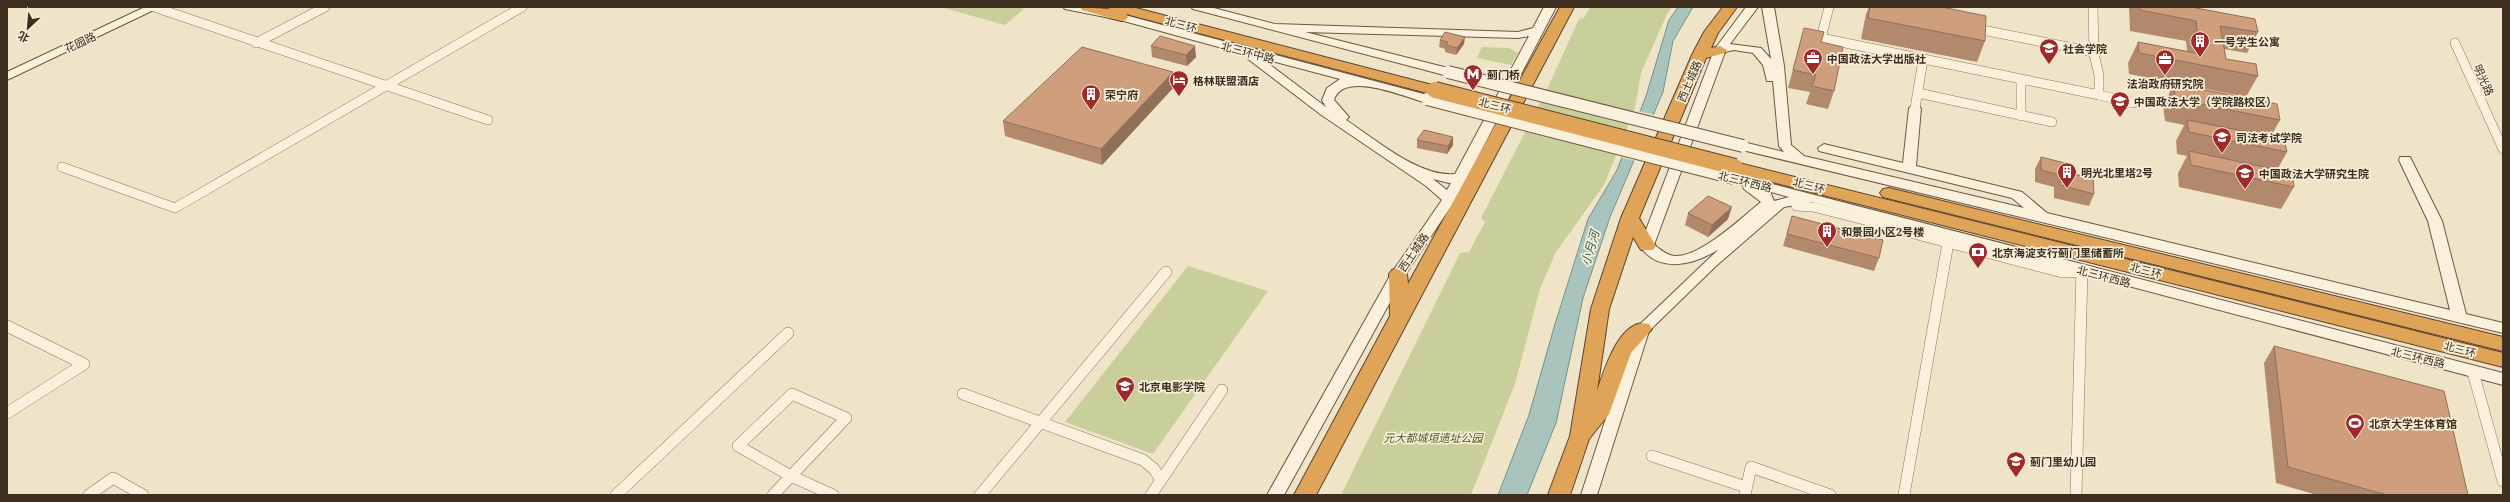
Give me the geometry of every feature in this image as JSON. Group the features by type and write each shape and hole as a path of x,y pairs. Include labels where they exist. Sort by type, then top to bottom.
{"highway":[{"name":"北三环","path":"1087,7 1118,12 1438,85"},
{"name":"北三环","path":"1158,7 1438,85 1738,162 2221,281 2503,344"},
{"name":"西土城路","path":"1305,495 1399,318 1451,207 1484,161 1567,7"},
{"name":"西土城路","path":"1559,495 1580,436 1600,309 1630,218 1700,55 1711,32 1730,7"},
{"path":"1529,47 1540,59"},
{"path":"1700,55 1720,50"},
{"path":"1459,178 1484,161"},
{"path":"2019,212 2221,281"},
{"path":"1630,218 1647,246"},
{"path":"1973,239 2221,281"},
{"path":"1398,274 1399,318"},
{"path":"1580,436 1599,414 1622,350 1642,329"},
{"name":"北三环","path":"2461,334 2503,360"},
{"path":"2461,334 2503,339"},
{"path":"2461,334 2503,364"},
{"path":"1569,468 1572,495"}],"street":[{"name":"花园路","path":"7,67 134,7"},
{"name":"花园路","path":"7,76 154,7"},
{"path":"154,7 256,43 488,120"},
{"path":"256,43 325,7"},
{"path":"62,167 175,208 522,7"},
{"name":"北三环中路","path":"1069,7 1118,12 1244,51 1360,81 1438,85"},
{"path":"1197,7 1269,27 1371,52 1438,85"},
{"name":"西土城路","path":"1275,495 1398,274 1451,207 1459,178 1550,7"},
{"name":"西土城路","path":"1647,246 1720,50 1752,7"},
{"path":"1768,7 1769,23 1778,66 1785,146 1799,159"},
{"path":"1769,23 1773,7"},
{"path":"1829,7 1821,38 2021,81 2133,102"},
{"path":"2094,7 2094,52 2099,75 2099,95"},
{"path":"1965,26 2094,52"},
{"path":"1269,27 1518,35 1536,31"},
{"path":"1371,52 1368,46 1371,40 1384,33 1498,37 1521,40 1529,47"},
{"name":"明光路","path":"2455,43 2503,149"},
{"path":"1720,50 1734,47 1757,50 1769,64 1778,142 1776,148 1766,152"},
{"path":"1244,51 1324,111 1431,183 1451,207"},
{"path":"1909,169 1915,108 1923,60"},
{"path":"1360,81 1344,82 1331,91 1328,100 1335,111 1421,171 1449,179 1459,178"},
{"path":"2021,81 2021,116"},
{"name":"北三环西路","path":"1438,85 1738,162 1823,201 1973,239 2082,271 2503,379"},
{"path":"1918,93 2052,122"},
{"path":"1824,148 2017,195 2044,218"},
{"name":"北三环西路","path":"1738,162 1766,152 1799,159 2044,218 2461,334 2503,328"},
{"path":"2406,160 2435,221 2461,334"},
{"path":"1647,246 1668,260 1679,261 1701,254 1768,202 1766,197 1760,192 1738,162"},
{"path":"1589,495 1642,329 1711,263 1779,204 1792,200 1823,201"},
{"path":"1796,206 1813,207 2062,272 2082,271 2076,495"},
{"path":"1904,495 1948,243"},
{"path":"980,495 1039,422 1092,363 1166,272"},
{"path":"7,326 84,364 7,413"},
{"path":"616,495 788,333"},
{"path":"2473,372 2503,481"},
{"path":"1151,495 1222,390"},
{"path":"773,495 791,476 846,418 792,394 738,446 791,476 833,495"},
{"path":"962,394 1143,460 1154,469 1161,480"},
{"path":"1652,456 1745,491 1751,467 1830,495"},
{"path":"88,495 113,478 143,495"}],"green space":[{"path":"940,7 1017,7 1024,9 1005,25"},
{"name":"元大都城垣遗址公园","path":"1590,7 1672,7 1667,14 1641,73 1635,108 1604,185 1556,252 1540,289 1515,384 1471,495 1341,495 1460,253 1469,252 1485,222 1481,218 1548,87 1579,19 1584,18"},
{"path":"1482,47 1509,48 1518,53 1511,65 1477,58"},
{"path":"1188,266 1268,291 1153,454 1065,422"}],"water":[{"name":"小月河","path":"1678,7 1693,7 1673,41 1663,92 1610,217 1583,298 1556,423 1527,495 1498,495 1529,415 1555,324 1588,219 1617,170 1646,96 1669,20"}],"pier":[{"path":"1638,111 1655,115 1636,161 1620,157"}],"building":[{"path":"1870,7 1942,7 1986,16 1985,41 1868,18"},
{"path":"2139,7 2196,7 2255,19 2258,32 2220,26 2226,59 2256,64 2258,76 2139,53 2138,42 2200,54 2196,21 2140,10"},
{"path":"1804,28 1824,32 1821,42 1843,47 1834,91 1812,86 1816,75 1793,70"},
{"path":"1445,32 1465,37 1457,48 1446,45 1448,42 1440,40"},
{"path":"1160,36 1195,46 1186,55 1151,46"},
{"name":"荣宁府","path":"1082,47 1173,72 1101,149 1003,121"},
{"path":"2174,84 2277,104 2280,120 2175,99"},
{"path":"2187,120 2284,139 2287,152 2189,132"},
{"path":"1424,130 1453,137 1448,146 1417,140"},
{"path":"2189,151 2292,173 2294,187 2191,165"},
{"path":"2041,157 2073,165 2073,174 2093,178 2094,194 2060,185 2060,175 2041,170"},
{"path":"1708,196 1732,207 1712,225 1688,213"},
{"path":"1792,216 1883,240 1879,258 1787,234"},
{"name":"北京大学生体育馆","path":"2274,346 2444,391 2468,495 2387,495 2288,467"}],"place":[{"name":"一号学生公寓","path":"2200,58"},
{"name":"社会学院","path":"2049,65"},
{"name":"中国政法大学出版社","path":"1813,75"},
{"name":"法治政府研究院","path":"2165,76"},
{"name":"蓟门桥","path":"1473,91"},
{"name":"格林联盟酒店","path":"1179,97"},
{"name":"荣宁府","path":"1091,111"},
{"name":"中国政法大学（学院路校区）","path":"2120,118"},
{"name":"司法考试学院","path":"2222,154"},
{"name":"明光北里塔2号","path":"2067,189"},
{"name":"中国政法大学研究生院","path":"2245,190"},
{"name":"和景园小区2号楼","path":"1827,248"},
{"name":"北京海淀支行蓟门里储蓄所","path":"1978,269"},
{"name":"北京电影学院","path":"1125,403"},
{"name":"北京大学生体育馆","path":"2355,440"},
{"name":"蓟门里幼儿园","path":"2016,478"}]}
